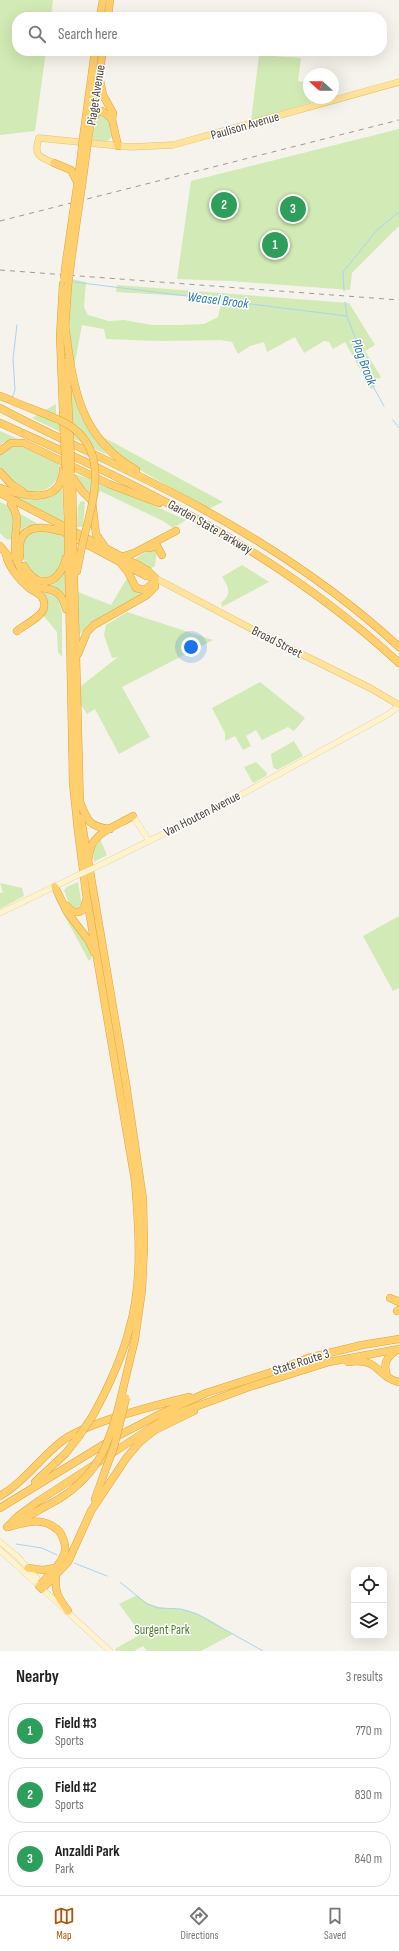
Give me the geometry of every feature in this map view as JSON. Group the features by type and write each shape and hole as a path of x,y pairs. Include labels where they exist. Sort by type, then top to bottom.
{"highway":[{"path":"101,12 102,0"},
{"path":"109,12 110,0"},
{"name":"Piaget Avenue","path":"86,143 95,56"},
{"name":"Piaget Avenue","path":"86,143 90,129 102,56"},
{"path":"99,74 102,92 113,113 112,119 118,146"},
{"path":"90,129 94,114 97,112 104,111 112,119"},
{"path":"64,167 76,164 80,159 86,143"},
{"path":"67,437 60,336 79,185 86,143"},
{"path":"79,185 80,159"},
{"path":"54,163 73,172 79,185"},
{"path":"0,1508 39,1478 66,1453 92,1417 111,1379 131,1326 136,1288 138,1235 135,1181 86,893 73,788 69,540 71,520 67,437 65,325 66,285"},
{"path":"65,325 77,396 88,424 99,440 112,454 143,474 148,481"},
{"path":"0,396 67,425 80,435 88,447 94,462 96,478 82,546 78,571 75,609"},
{"name":"Garden State Parkway","path":"0,408 202,508 280,555 335,594 399,647"},
{"path":"0,413 49,437 80,448"},
{"name":"Garden State Parkway","path":"0,423 92,465 236,540 291,576 353,623 399,664"},
{"path":"0,451 11,443 24,443 109,484 192,516"},
{"path":"0,472 14,487 28,496"},
{"path":"0,488 28,496 41,496 51,492 68,472"},
{"path":"68,472 79,488 92,501 94,526 99,540 108,553 126,569 134,585 138,589 149,588 155,578"},
{"path":"0,493 82,536 146,576 155,578"},
{"path":"71,520 76,502 79,499 86,498 93,506"},
{"path":"0,499 11,504 69,540"},
{"path":"11,504 17,516 15,541 16,554 26,578"},
{"path":"82,536 92,534 94,526"},
{"path":"69,540 62,571 56,578 48,581 39,580 32,576 22,563 20,556 22,538 32,528 47,528 69,540 121,557 148,571 155,578 155,586 147,595 94,625 83,641 76,662"},
{"path":"121,557 134,553 176,531"},
{"path":"69,540 75,609 79,802 84,844 93,867"},
{"path":"0,546 18,577 29,588 40,595 44,602 44,609 40,614 17,631"},
{"path":"138,565 134,560 136,555 152,546 158,547 162,555"},
{"path":"6,555 12,560 26,578 37,586 54,590 60,594 66,606 70,631"},
{"path":"79,802 85,815 92,824 100,828 110,829"},
{"path":"42,1586 56,1576 68,1562 91,1510 114,1447 133,1349 142,1290 144,1264 143,1191 93,867 89,854 92,844 99,836 133,816"},
{"path":"55,887 67,912 91,945 97,960"},
{"path":"60,897 72,912 78,912 86,907 86,893"},
{"path":"390,1298 399,1302"},
{"name":"State Route 3","path":"206,1393 281,1369 308,1358 362,1345 399,1339"},
{"path":"387,1376 385,1367 387,1358 399,1349"},
{"name":"State Route 3","path":"213,1400 344,1359 399,1349"},
{"path":"305,1371 363,1361 375,1365 387,1376 399,1382"},
{"path":"0,1508 116,1437 158,1415 206,1393"},
{"path":"0,1496 15,1486 42,1458 63,1440 76,1432 112,1419 206,1393"},
{"path":"0,1532 59,1499 84,1480 103,1454 112,1432 123,1397"},
{"path":"91,1510 127,1457 140,1442 155,1430 206,1406 213,1400"},
{"path":"7,1527 18,1516 40,1500 134,1437 168,1417 213,1400"},
{"path":"7,1527 32,1521 43,1521 53,1525 62,1535 65,1550 55,1568 42,1586"},
{"path":"28,1568 43,1570 55,1568"},
{"path":"56,1576 55,1584 57,1596 68,1611"}],"main road":[{"name":"Paulison Avenue","path":"54,163 40,158 36,149 39,138 118,146 150,147 181,143 399,82"},
{"name":"Broad Street","path":"155,578 399,705"},
{"name":"Van Houten Avenue","path":"0,913 149,840 176,829 268,781 387,715 399,705"},
{"path":"133,816 149,840"},
{"path":"0,1542 28,1568 51,1596 110,1651"},
{"path":"0,1550 42,1586"}],"green space":[{"path":"0,0 53,0 52,12 12,12 12,56 45,56 35,131 0,135"},
{"path":"259,56 301,58 298,81 303,82 303,104 306,104 251,121"},
{"path":"100,113 109,119 112,137 106,142 92,141 96,118"},
{"path":"399,129 399,226 352,273 350,290 230,281 177,279 191,181"},
{"path":"71,279 86,282 84,307 88,315 109,321 124,320 152,325 204,324 218,317 221,304 217,298 116,292 117,285 349,303 375,345 365,351 381,377 374,382 376,386 371,389 345,342 333,349 329,342 324,341 304,353 295,337 267,352 264,342 250,346 238,354 232,342 221,340 159,341 106,339 104,329 82,325 74,367 69,323"},
{"path":"69,380 81,417 107,455 32,418 56,404 56,424 72,424"},
{"path":"0,431 18,439 2,443 0,446"},
{"path":"103,437 223,502 208,509 116,456 101,440"},
{"path":"22,445 55,460 59,464 58,478 51,486 44,490 35,492 25,491 3,474 0,467 0,455 6,447"},
{"path":"76,474 130,495 186,520 173,528 163,521 100,491 96,503 74,479"},
{"path":"62,487 64,524 0,491 25,497 40,498 55,493"},
{"path":"81,501 85,502 83,527 77,527 78,506"},
{"path":"0,502 9,506 15,513 12,539 7,539 0,533"},
{"path":"19,513 38,524 25,527 16,540"},
{"path":"31,531 47,531 64,536 64,559 51,578 39,578 28,567 24,559 22,543"},
{"path":"152,548 157,551 155,566 150,569 136,562 136,558"},
{"path":"242,565 269,582 222,607 221,603 227,597 228,587 222,577"},
{"path":"66,570 67,603 34,581 57,580"},
{"path":"127,578 133,589 144,594 90,623 79,635 78,592 111,605"},
{"path":"48,592 58,598 62,613 62,657 58,652 57,632 43,615 42,594"},
{"path":"127,612 213,640 122,687 150,737 119,754 95,709 87,714 81,705 81,686 118,657 112,658 104,635 106,625"},
{"path":"260,682 305,718 294,731 288,727 262,740 256,730 246,736 251,746 243,750 235,736 225,741 225,733 212,708"},
{"path":"294,741 303,756 277,770 273,767 271,754"},
{"path":"256,762 267,773 266,776 253,783 244,767"},
{"path":"100,839 107,855 94,862 93,850"},
{"path":"78,882 82,906 77,910 70,907 64,890"},
{"path":"0,883 22,888 24,896 0,909 0,893 3,892"},
{"path":"57,896 86,941 92,958 89,961 55,898"},
{"path":"399,916 399,988 393,991 363,936"},
{"name":"Surgent Park","path":"137,1595 151,1605 181,1609 198,1614 233,1634 201,1651 147,1651 143,1646 134,1651 116,1651 115,1649 141,1634 119,1604"}],"waterway":[{"name":"Weasel Brook","path":"344,291 343,272 377,230 399,212"},
{"name":"Weasel Brook","path":"74,282 347,316 345,302"},
{"name":"Plog Brook","path":"347,316 374,388 384,406"},
{"name":"Weasel Brook","path":"12,398 15,390 13,359 17,325"},
{"name":"Plog Brook","path":"393,420 399,428"},
{"path":"16,1544 42,1548 57,1555"},
{"path":"74,1563 107,1576"},
{"path":"120,1582 147,1604 158,1608 181,1609 197,1614 263,1651"}],"railway":[{"path":"0,221 399,120"},
{"path":"0,270 399,300"}],"place":[{"name":"Field #2","path":"224,205"},
{"name":"Anzaldi Park","path":"293,209"},
{"name":"Field #3","path":"275,245"}]}
